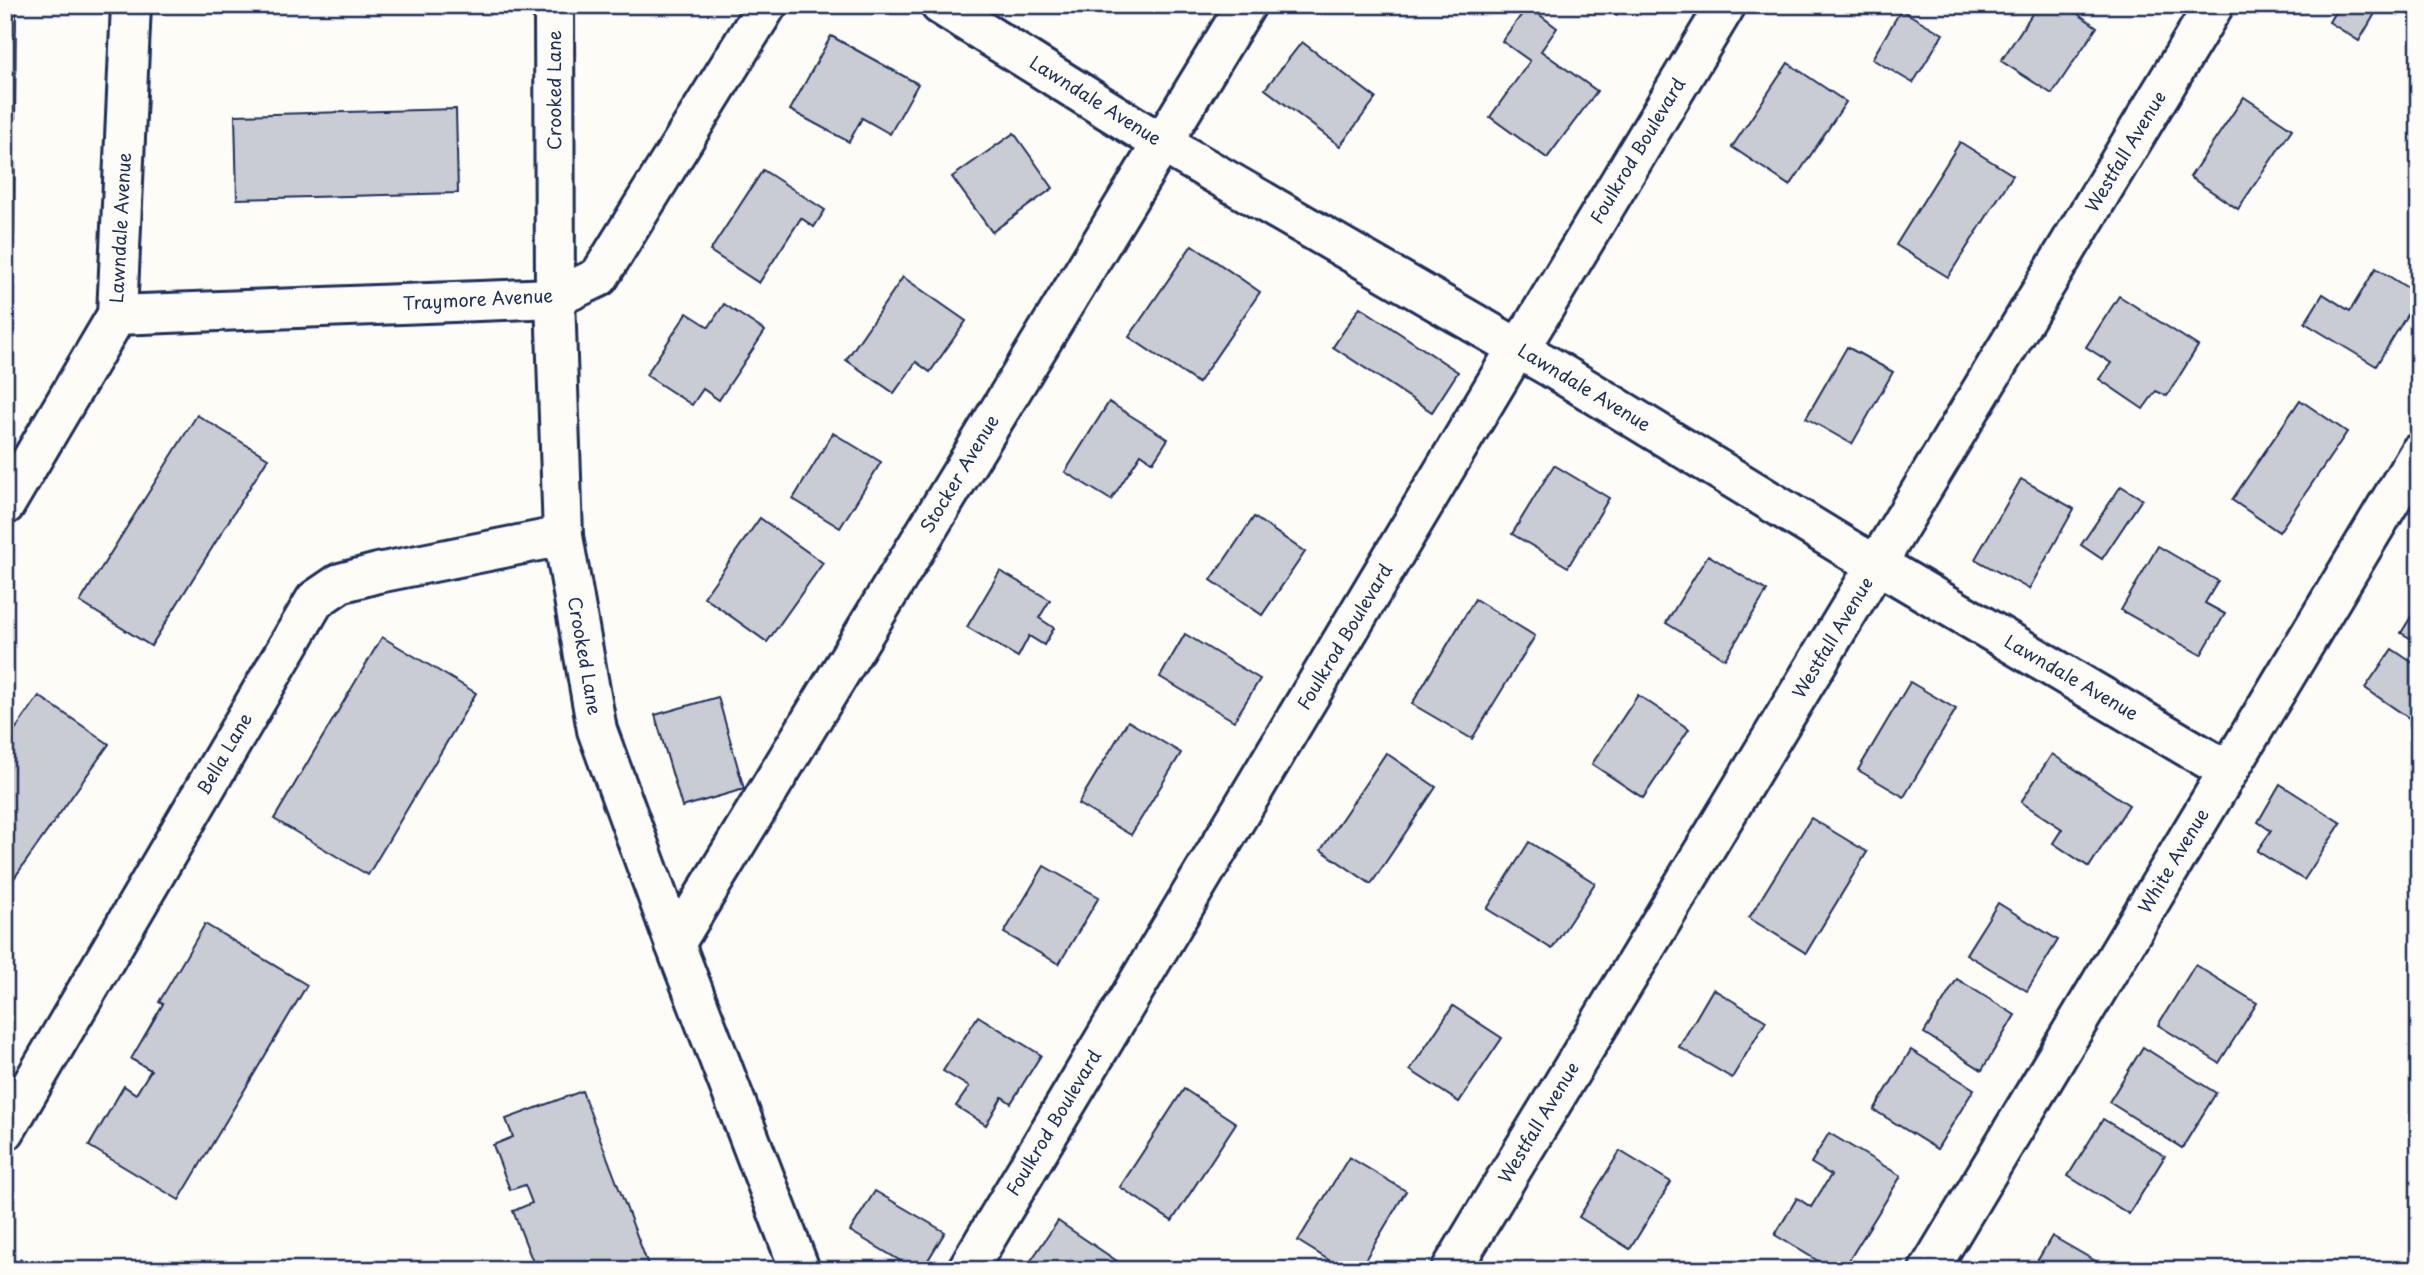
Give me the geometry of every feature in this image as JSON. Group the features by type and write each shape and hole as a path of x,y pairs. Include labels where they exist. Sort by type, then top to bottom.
{"street":[{"name":"Lawndale Avenue","path":"5,505 117,315 131,5"},
{"name":"Crooked Lane","path":"554,5 555,298 563,536 597,730 675,944 800,1270"},
{"name":"Traymore Avenue","path":"117,315 555,298 599,277 767,5"},
{"name":"Lawndale Avenue","path":"940,5 1162,143 1517,348 1876,565 2228,771"},
{"name":"Stocker Avenue","path":"675,944 1245,5"},
{"name":"Foulkrod Boulevard","path":"967,1270 1517,348 1726,5"},
{"name":"Westfall Avenue","path":"1451,1270 2214,5"},
{"name":"White Avenue","path":"1929,1270 2419,453"},
{"name":"Bella Lane","path":"5,1131 315,600 340,583 366,576 563,536"}],"building":[{"path":"1603,5 1624,5 1616,15"},
{"path":"2038,5 2065,5 2097,27 2052,94 2001,61"},
{"path":"2339,5 2380,5 2359,41 2329,22"},
{"path":"1528,6 1557,28 1541,51 1597,91 1547,158 1490,117 1530,61 1502,41"},
{"path":"1901,10 1943,34 1913,83 1872,59"},
{"path":"5,13 16,13 14,235 5,235"},
{"path":"831,36 918,84 890,134 862,118 849,142 790,110"},
{"path":"1302,42 1376,98 1340,146 1265,89"},
{"path":"1788,63 1846,102 1790,186 1732,147"},
{"path":"2244,97 2292,129 2238,209 2190,177"},
{"path":"456,109 458,193 237,199 235,115"},
{"path":"1014,133 1053,188 992,232 952,177"},
{"path":"1960,142 2013,175 1948,277 1896,245"},
{"path":"2419,157 2419,171 2412,167"},
{"path":"763,170 825,210 814,227 801,218 759,283 710,251"},
{"path":"1192,245 1260,292 1198,383 1129,337"},
{"path":"2376,268 2419,295 2376,366 2305,323 2323,294 2350,311"},
{"path":"903,277 966,321 930,372 916,362 894,393 846,360"},
{"path":"2119,296 2198,346 2167,396 2156,391 2143,409 2099,379 2111,363 2086,347"},
{"path":"724,304 765,331 719,400 703,389 692,405 646,375 687,313 709,327"},
{"path":"1360,307 1458,372 1432,412 1333,347"},
{"path":"1847,347 1893,372 1852,444 1806,418"},
{"path":"2300,400 2347,432 2279,532 2232,500"},
{"path":"1109,402 1168,439 1153,462 1141,454 1111,500 1065,472"},
{"path":"197,415 268,458 151,646 80,602"},
{"path":"833,433 881,462 840,528 793,499"},
{"path":"1554,465 1609,498 1568,567 1512,534"},
{"path":"2021,479 2074,509 2029,589 1975,559"},
{"path":"2121,486 2142,499 2102,559 2081,545"},
{"path":"1254,517 1305,552 1262,615 1211,580"},
{"path":"760,518 823,563 767,642 704,597"},
{"path":"2158,546 2218,581 2205,603 2225,614 2201,655 2121,610"},
{"path":"1708,555 1767,591 1725,659 1666,623"},
{"path":"1000,571 1050,600 1039,618 1054,628 1044,645 1029,636 1018,657 967,627"},
{"path":"1475,599 1535,636 1472,739 1412,704"},
{"path":"2419,604 2419,643 2401,633"},
{"path":"1185,634 1260,679 1234,721 1160,677"},
{"path":"382,637 476,693 368,875 274,819"},
{"path":"2392,649 2419,667 2419,704 2409,718 2365,688"},
{"path":"1910,682 1956,709 1904,797 1858,770"},
{"path":"1638,695 1689,729 1643,798 1592,764"},
{"path":"39,696 109,744 5,891 5,744"},
{"path":"718,697 744,789 682,807 655,715"},
{"path":"1128,721 1181,753 1131,835 1078,804"},
{"path":"1386,753 1436,787 1371,884 1321,850"},
{"path":"2052,754 2129,805 2089,867 2053,843 2062,829 2021,802"},
{"path":"2280,784 2341,823 2304,880 2257,851 2271,831 2258,822"},
{"path":"1811,818 1867,852 1806,953 1749,918"},
{"path":"1529,842 1595,883 1552,949 1487,909"},
{"path":"1044,866 1099,897 1059,964 1004,933"},
{"path":"1998,903 2058,940 2027,991 1966,954"},
{"path":"205,924 307,985 179,1200 89,1146 124,1086 136,1094 151,1070 131,1059 163,1004 159,1002"},
{"path":"2195,965 2257,1003 2219,1063 2158,1025"},
{"path":"1957,979 2015,1015 1982,1070 1924,1033"},
{"path":"1713,989 1766,1021 1732,1078 1679,1047"},
{"path":"1453,1006 1502,1038 1459,1102 1410,1070"},
{"path":"978,1016 1041,1055 1011,1103 1002,1097 986,1125 956,1106 969,1087 943,1071"},
{"path":"2143,1047 2216,1093 2182,1148 2109,1102"},
{"path":"1911,1050 1974,1089 1937,1149 1874,1110"},
{"path":"1184,1089 1236,1123 1172,1221 1120,1187"},
{"path":"582,1091 650,1270 540,1270 537,1261 533,1262 513,1211 532,1203 525,1185 510,1190 493,1145 513,1137 506,1119"},
{"path":"2103,1119 2165,1156 2129,1214 2068,1176"},
{"path":"1829,1133 1901,1176 1843,1270 1833,1270 1775,1235 1797,1198 1811,1207 1831,1175 1811,1163"},
{"path":"1620,1151 1671,1182 1630,1249 1579,1217"},
{"path":"1349,1157 1406,1191 1359,1270 1345,1270 1298,1241"},
{"path":"875,1191 945,1232 922,1270 916,1270 850,1231"},
{"path":"1058,1221 1117,1261 1111,1270 1041,1270 1030,1262"},
{"path":"2052,1236 2111,1270 2032,1270"},
{"path":"21,1259 37,1270 14,1270"}]}
